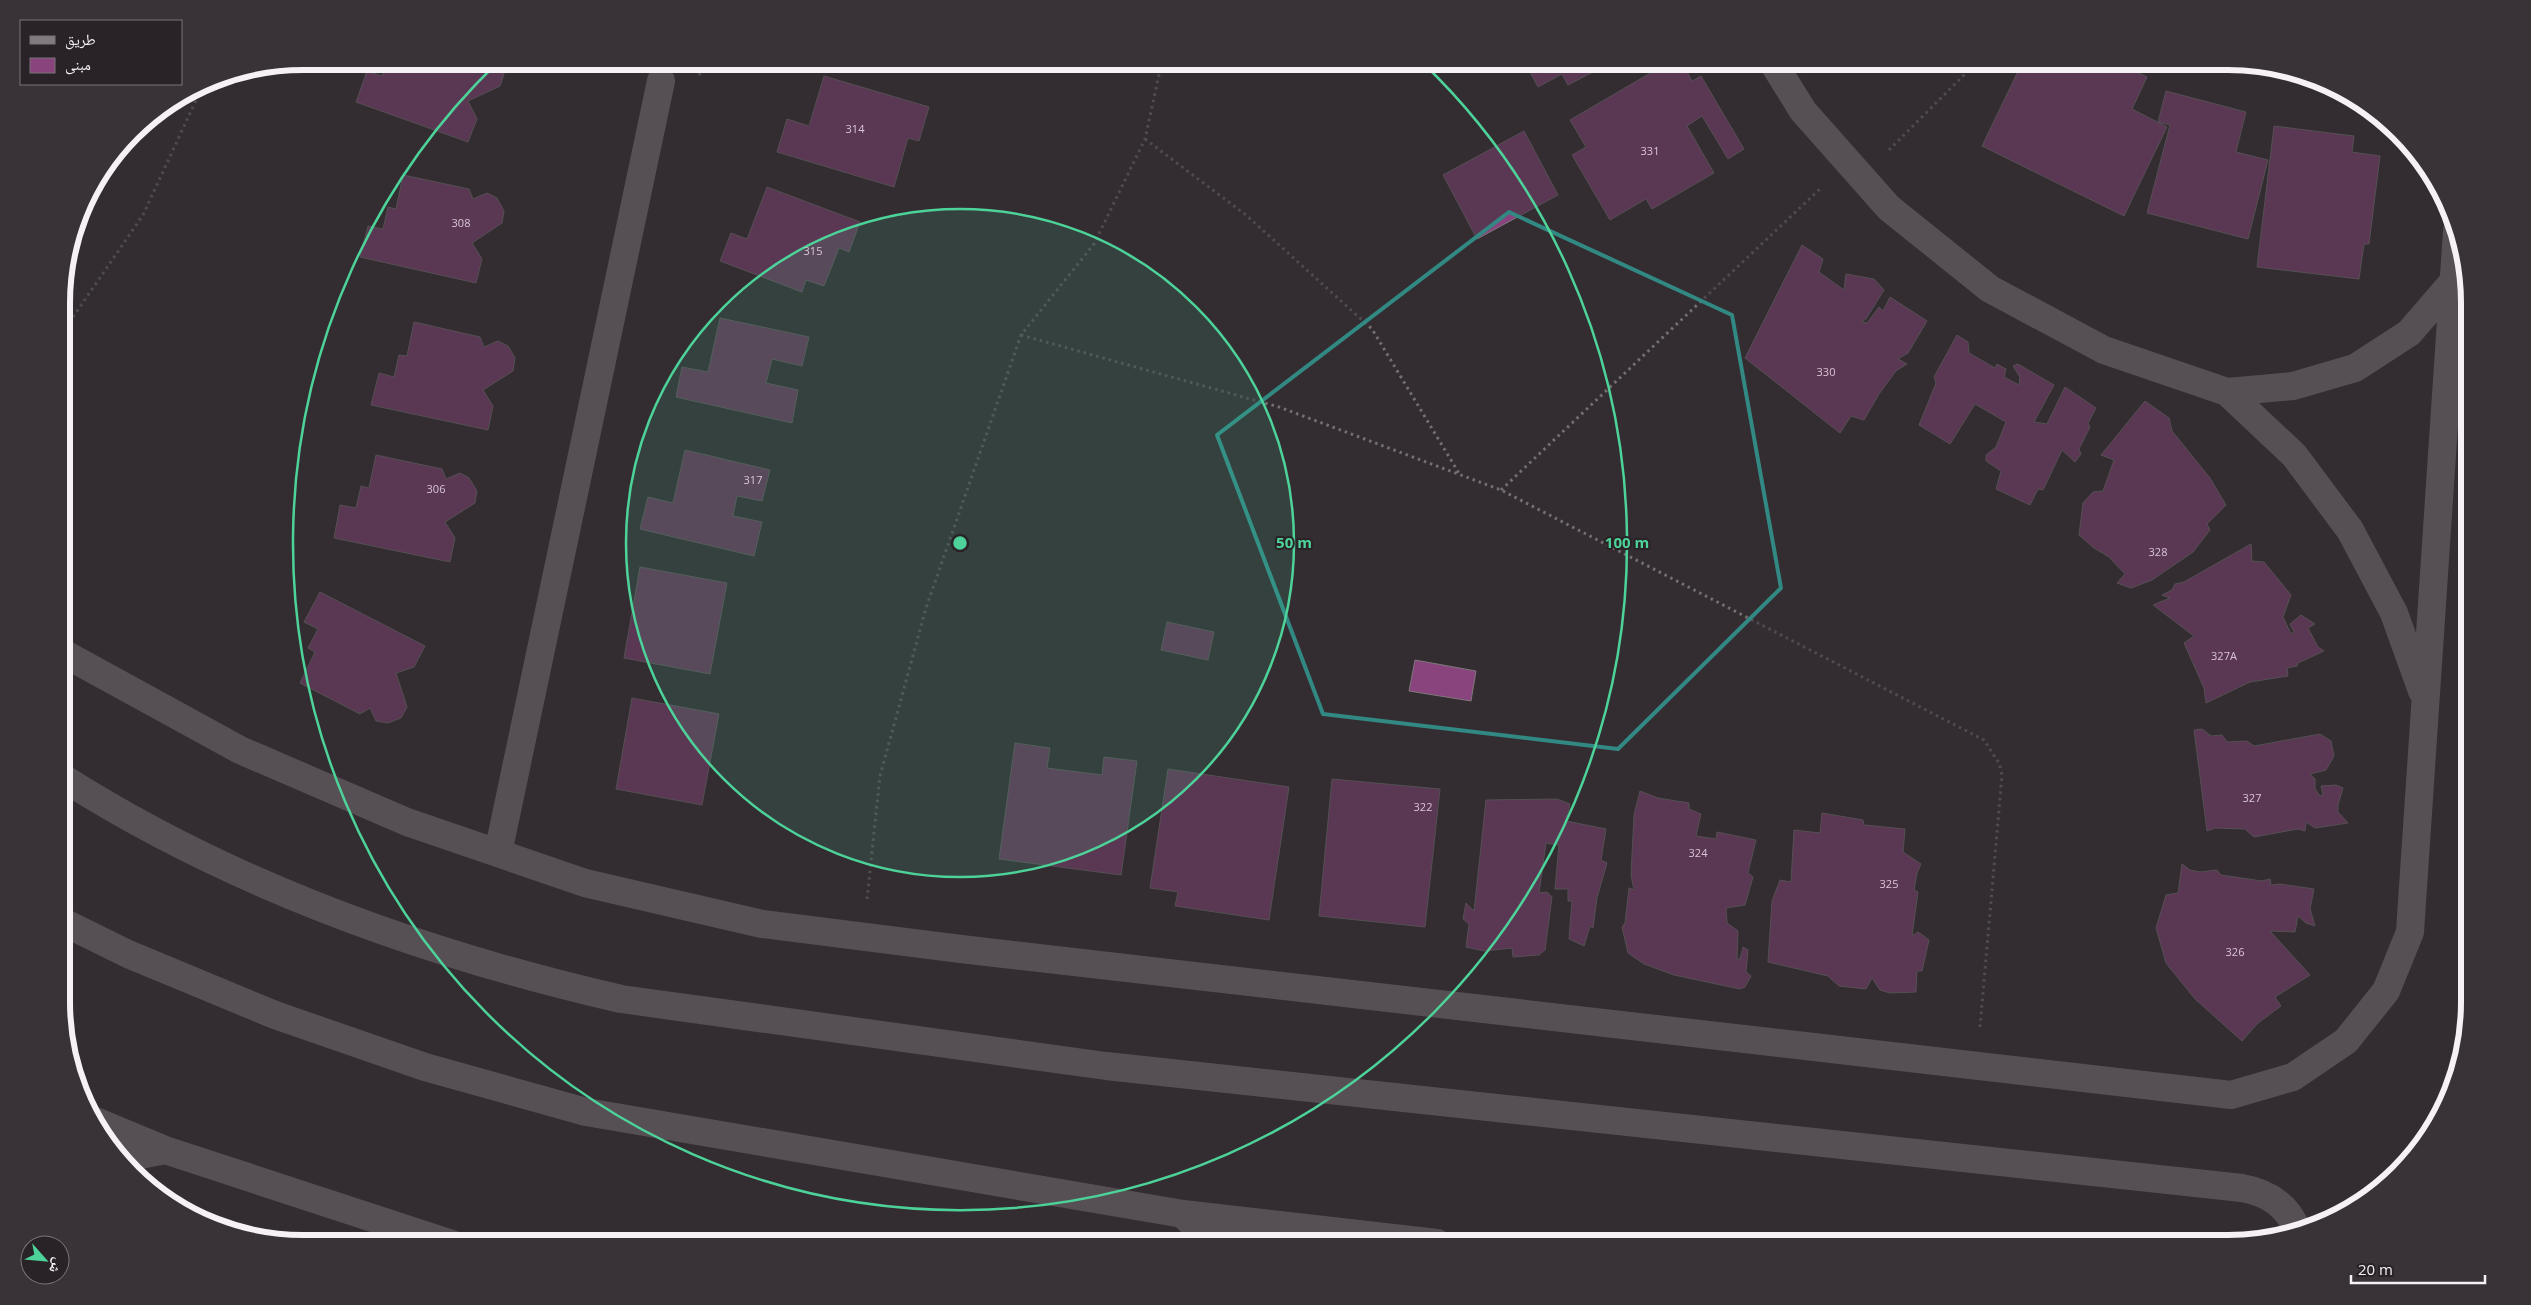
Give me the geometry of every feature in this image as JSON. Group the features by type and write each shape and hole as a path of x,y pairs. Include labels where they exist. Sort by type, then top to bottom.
{"street":[{"path":"1778,70 1803,111 1889,208 1990,288 2104,350 2227,392 2292,386 2355,368 2409,333 2453,282"},
{"path":"498,853 661,81"},
{"path":"70,657 240,750 407,822 584,883 762,924 2231,1095 2293,1077 2346,1041 2386,991 2410,932 2455,252"},
{"path":"2227,392 2294,455 2350,530 2394,613 2426,701"},
{"path":"70,782 188,848 297,898 391,935 467,959 543,981 621,999 1106,1066 2257,1190 2283,1206 2295,1225"},
{"path":"70,925 128,954 275,1015 425,1067 586,1112 1183,1214 1355,1235"},
{"path":"106,1125 165,1150 425,1235"},
{"path":"129,1157 165,1150"},
{"path":"1183,1214 1202,1235"}],"path":[{"path":"864,936 880,776 926,608 1021,335 1094,244 1145,140 1160,70"},
{"path":"1501,490 1855,169 1968,70"},
{"path":"70,321 143,215 198,95"},
{"path":"1145,140 1246,215 1372,329 1460,475"},
{"path":"1021,335 1279,407 1501,490 1984,740 2000,762 2002,775 1976,1066"}],"highlighted area":[{"path":"1509,212 1732,315 1781,588 1618,749 1323,714 1217,435"}],"building":[{"path":"384,70 502,70 504,74 500,86 468,101 477,119 468,142 356,102 367,71 382,76"},
{"path":"1529,70 1597,70 1568,85 1562,74 1538,87"},
{"path":"1656,70 1686,70 1692,81 1701,76 1744,149 1728,159 1702,116 1687,126 1714,173 1652,209 1646,199 1610,220 1572,155 1586,147 1570,120"},
{"path":"2019,70 2133,70 2147,77 2132,109 2167,127 2124,216 1982,146"},
{"path":"824,76 929,107 919,141 908,138 894,187 777,152 787,119 809,126"},
{"path":"2166,91 2246,112 2236,152 2268,160 2248,239 2147,213 2170,125 2158,122"},
{"path":"2274,126 2354,136 2352,152 2380,156 2369,244 2364,244 2359,279 2257,267"},
{"path":"1524,131 1558,195 1477,239 1443,175"},
{"path":"403,175 469,189 473,199 487,193 497,198 504,211 502,223 472,243 482,259 476,283 360,257 368,226 383,229 388,207 396,209"},
{"path":"767,187 860,222 849,252 839,248 824,286 806,280 802,292 720,261 731,233 747,239"},
{"path":"1802,245 1823,259 1819,272 1844,290 1846,274 1874,279 1884,290 1866,319 1861,322 1867,323 1879,307 1883,311 1890,297 1927,321 1908,353 1898,359 1907,364 1896,371 1879,394 1864,420 1851,416 1840,433 1745,358"},
{"path":"720,318 809,337 802,366 772,359 766,383 798,390 792,423 676,397 682,367 708,372"},
{"path":"414,322 480,337 484,347 498,341 508,346 515,358 513,371 483,390 493,406 488,430 371,405 379,373 394,377 399,355 407,356"},
{"path":"1957,335 1968,342 1969,353 1995,368 1997,364 2006,369 2004,377 2019,385 2020,377 2013,366 2018,364 2054,385 2034,422 2047,424 2065,387 2096,408 2088,423 2090,427 2079,449 2081,454 2075,462 2062,450 2043,490 2038,489 2030,505 1996,489 2001,471 1986,461 1986,455 1996,447 2006,422 1975,404 1950,444 1919,425 1936,383 1934,377"},
{"path":"2145,401 2169,418 2172,431 2210,478 2226,505 2207,524 2210,530 2193,552 2152,580 2131,588 2117,583 2125,574 2109,557 2094,548 2079,535 2083,503 2093,492 2103,491 2114,460 2101,455"},
{"path":"685,450 770,470 762,501 737,496 733,516 762,522 754,556 640,529 648,497 673,503"},
{"path":"376,455 442,469 446,479 460,473 469,478 477,491 475,503 445,522 455,538 450,562 334,538 340,505 356,508 361,486 369,488"},
{"path":"2251,544 2252,561 2264,562 2291,595 2283,617 2291,634 2294,632 2290,624 2301,615 2315,624 2308,628 2318,647 2324,651 2298,663 2297,666 2287,668 2288,676 2250,682 2206,703 2204,688 2184,643 2194,636 2153,605 2170,598 2162,595 2172,590 2175,584 2184,582"},
{"path":"640,567 727,583 710,674 624,658"},
{"path":"320,592 425,646 414,667 396,673 407,707 401,718 388,723 376,721 370,708 360,714 300,683 315,652 308,648 318,629 304,622"},
{"path":"1167,622 1214,632 1208,660 1161,650"},
{"path":"1415,660 1476,671 1471,701 1409,691"},
{"path":"632,698 719,714 702,805 616,789"},
{"path":"2202,729 2211,736 2222,735 2227,742 2247,741 2254,746 2320,734 2331,741 2334,756 2326,770 2310,774 2315,779 2315,789 2320,796 2323,795 2321,786 2336,785 2343,788 2338,812 2348,823 2315,828 2306,822 2305,831 2298,829 2254,837 2245,829 2215,828 2207,831 2194,730"},
{"path":"1015,743 1050,748 1047,768 1102,775 1104,757 1137,761 1121,875 999,859"},
{"path":"1168,769 1289,787 1269,920 1175,906 1178,892 1150,888"},
{"path":"1332,779 1440,789 1425,927 1319,916"},
{"path":"1640,791 1658,798 1689,803 1689,809 1701,814 1696,836 1716,839 1717,832 1756,840 1748,873 1753,877 1745,905 1726,908 1727,923 1738,931 1737,959 1740,959 1743,947 1748,950 1746,972 1751,976 1745,987 1740,989 1674,975 1644,964 1628,953 1622,927 1625,923 1629,888 1634,890 1631,875 1634,815"},
{"path":"1557,799 1570,804 1566,821 1606,829 1601,860 1607,863 1597,898 1593,928 1590,926 1584,946 1569,939 1572,901 1568,901 1568,889 1555,889 1559,845 1546,843 1539,893 1547,892 1552,897 1545,950 1539,955 1513,957 1512,948 1484,951 1466,947 1469,924 1463,919 1466,903 1474,911 1486,800"},
{"path":"1822,813 1863,820 1864,825 1905,829 1903,852 1921,864 1917,873 1914,890 1918,892 1912,936 1918,932 1929,940 1922,971 1917,971 1916,992 1890,993 1880,990 1872,978 1866,989 1839,986 1828,976 1768,962 1772,901 1780,880 1791,882 1794,830 1820,833"},
{"path":"2182,864 2190,870 2200,872 2217,870 2221,875 2262,881 2270,879 2271,885 2280,884 2314,889 2310,909 2315,926 2306,923 2298,916 2295,932 2270,931 2310,975 2275,997 2281,1006 2258,1023 2242,1041 2195,999 2166,963 2156,928 2166,895 2178,893"}]}
